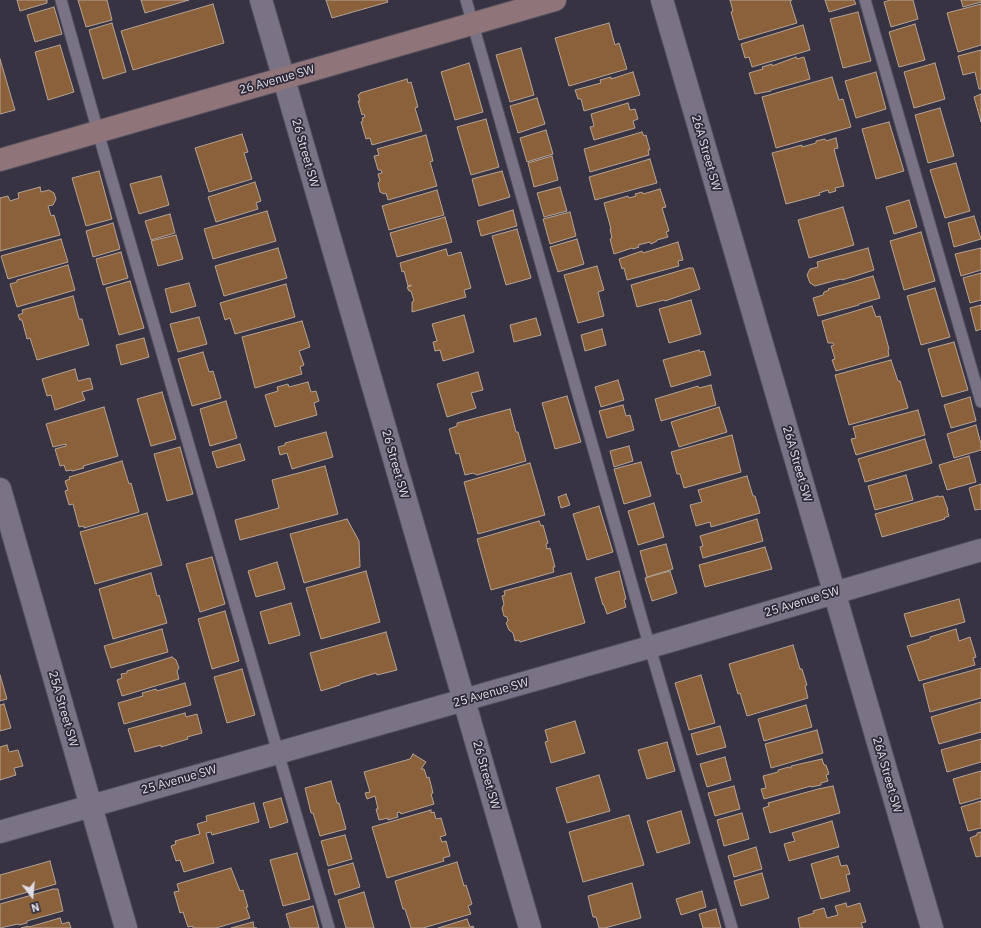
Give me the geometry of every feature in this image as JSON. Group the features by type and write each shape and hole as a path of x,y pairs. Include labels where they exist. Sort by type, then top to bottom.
{"street":[{"name":"26 Street SW","path":"261,0 530,928"},
{"name":"26 Avenue SW","path":"0,160 555,0"},
{"name":"26A Street SW","path":"662,0 932,928"},
{"name":"25A Street SW","path":"0,489 126,928"},
{"name":"25 Avenue SW","path":"0,832 650,648 834,592 981,550"}],"lane":[{"path":"61,0 329,928"},
{"path":"466,0 650,648 732,928"},
{"path":"865,0 981,402"}],"building":[{"path":"17,0 47,0 47,3 20,11"},
{"path":"78,0 107,0 112,20 86,27"},
{"path":"141,0 189,0 145,13"},
{"path":"326,0 387,0 388,2 332,18"},
{"path":"730,0 792,0 790,1 797,23 739,40 731,12 733,11"},
{"path":"825,0 854,0 856,4 829,12"},
{"path":"890,0 913,0 918,19 891,27 884,2"},
{"path":"961,0 981,0 981,2 963,7"},
{"path":"213,4 224,43 133,70 121,31"},
{"path":"981,4 981,45 958,52 947,13"},
{"path":"54,7 62,34 35,42 27,15"},
{"path":"858,12 871,61 843,68 830,19"},
{"path":"112,23 126,72 103,79 89,30"},
{"path":"609,23 615,45 619,43 627,69 569,86 555,38"},
{"path":"915,24 925,60 899,67 889,32"},
{"path":"803,25 810,50 752,67 749,57 745,58 741,44"},
{"path":"60,45 74,92 48,100 35,52"},
{"path":"521,48 534,95 510,102 496,55"},
{"path":"981,50 981,89 979,89 975,72 963,75 958,56"},
{"path":"796,57 797,59 804,57 810,79 771,91 755,94 749,73 763,69 762,67 772,64 772,66"},
{"path":"0,59 15,110 0,114"},
{"path":"469,63 483,112 455,120 441,72"},
{"path":"935,63 945,99 914,108 904,72"},
{"path":"633,72 640,95 584,111 581,99 578,99 575,90 601,83 600,80 611,77 611,79"},
{"path":"876,72 886,109 856,118 845,81"},
{"path":"832,77 839,100 843,99 851,127 776,148 762,97"},
{"path":"407,79 408,83 411,82 418,107 415,108 422,131 372,145 370,138 366,139 361,122 363,121 362,118 365,117 364,114 362,115 358,95 360,93"},
{"path":"981,94 981,122 974,97"},
{"path":"537,98 545,124 518,133 510,106"},
{"path":"628,103 630,110 635,109 638,119 633,121 635,128 594,140 590,127 594,126 591,114"},
{"path":"940,108 954,156 928,163 915,115"},
{"path":"486,119 499,167 471,175 457,127"},
{"path":"889,122 904,171 876,179 862,129"},
{"path":"546,130 553,154 527,162 520,138"},
{"path":"642,132 644,136 646,135 650,150 648,150 649,155 590,172 584,149"},
{"path":"242,134 248,152 244,153 252,179 209,192 195,148"},
{"path":"426,135 433,161 430,162 437,186 388,200 386,193 384,194 380,192 378,183 380,181 378,174 382,173 381,170 378,170 374,156 379,155 377,149"},
{"path":"836,138 838,148 834,149 844,186 835,188 836,191 829,193 828,190 819,193 820,195 786,204 772,153 802,145 802,147 816,143 816,141 825,139 826,141"},
{"path":"552,156 558,180 534,187 528,163"},
{"path":"650,159 657,183 595,200 589,177"},
{"path":"956,163 970,211 945,218 930,170"},
{"path":"99,171 112,219 86,226 72,178"},
{"path":"502,171 510,197 479,206 472,179"},
{"path":"161,176 169,205 139,214 130,184"},
{"path":"255,182 261,201 256,203 258,209 216,222 208,197"},
{"path":"40,187 41,192 49,190 54,193 56,199 53,205 48,206 51,216 54,215 60,235 0,251 0,198 8,196 10,201 19,198 18,193"},
{"path":"560,187 567,211 544,217 537,193"},
{"path":"660,189 666,207 662,208 669,231 666,232 668,237 657,240 651,244 650,242 638,245 639,247 614,254 610,239 612,238 611,229 604,203 628,196 629,198 636,196 635,194 642,192 643,194"},
{"path":"437,190 444,215 389,230 382,206"},
{"path":"909,200 917,227 894,234 886,207"},
{"path":"843,207 854,245 809,258 798,220"},
{"path":"513,210 517,226 481,236 477,221"},
{"path":"267,211 276,241 213,259 204,229"},
{"path":"570,212 576,236 550,244 543,219"},
{"path":"170,214 175,233 151,240 145,221"},
{"path":"974,216 981,239 954,247 948,223"},
{"path":"445,217 452,242 397,257 390,233"},
{"path":"113,223 120,249 93,257 86,231"},
{"path":"517,229 531,278 506,285 492,236"},
{"path":"921,232 935,281 904,290 890,241"},
{"path":"176,235 183,259 158,266 151,241"},
{"path":"61,239 68,262 8,279 1,256"},
{"path":"577,239 584,264 558,272 550,247"},
{"path":"678,242 683,260 678,261 679,266 627,280 624,268 622,269 619,259 642,251 643,253"},
{"path":"278,248 287,278 224,296 215,266"},
{"path":"868,248 874,270 842,280 815,286 810,283 807,275 810,269 818,267 817,262"},
{"path":"981,248 981,270 961,276 955,254"},
{"path":"446,249 448,256 461,252 471,288 464,290 466,297 412,312 412,302 414,301 411,291 409,291 407,287 411,285 408,286 400,263"},
{"path":"121,252 128,278 103,285 96,259"},
{"path":"68,265 75,290 17,307 10,284 17,282 17,280"},
{"path":"597,266 604,290 598,292 604,316 578,323 564,275"},
{"path":"693,268 700,289 665,301 637,307 631,285"},
{"path":"981,273 981,300 970,303 963,278"},
{"path":"873,276 880,298 818,316 813,298 823,295 824,292 829,290 828,289"},
{"path":"130,281 144,328 119,335 106,288"},
{"path":"189,283 196,306 171,313 165,289"},
{"path":"286,284 295,317 235,334 230,318 225,320 220,303"},
{"path":"935,288 950,337 921,345 907,296"},
{"path":"73,296 79,319 82,319 89,345 37,360 30,338 27,339 22,320 20,320 18,315 23,313 22,310"},
{"path":"691,300 701,334 669,343 659,309"},
{"path":"981,305 981,329 976,331 970,308"},
{"path":"872,306 876,317 880,316 889,349 889,356 836,371 832,360 835,359 831,346 834,345 833,343 828,343 822,321"},
{"path":"464,315 474,352 443,361 440,350 435,351 433,342 437,341 432,324"},
{"path":"199,317 207,344 178,352 170,324"},
{"path":"536,318 541,335 514,342 510,325"},
{"path":"302,321 310,347 299,351 304,365 300,367 302,374 255,388 242,337"},
{"path":"602,329 606,345 585,351 581,335"},
{"path":"144,338 149,357 121,365 116,345"},
{"path":"954,342 968,390 942,397 928,349"},
{"path":"699,350 700,352 704,351 711,375 671,387 663,360"},
{"path":"203,352 209,372 213,371 221,398 192,406 178,359"},
{"path":"891,360 898,381 900,381 908,408 849,425 835,375"},
{"path":"75,369 78,381 90,378 93,389 82,392 85,400 55,410 51,395 47,396 42,379"},
{"path":"478,372 483,390 471,393 476,408 447,417 437,384"},
{"path":"618,380 624,400 601,407 595,387"},
{"path":"308,382 311,392 316,391 319,401 314,403 317,415 275,427 265,395 278,391 277,387 288,384 289,387"},
{"path":"711,385 716,405 661,421 655,399 698,386 699,388"},
{"path":"162,392 176,439 151,446 137,399"},
{"path":"567,396 581,442 555,449 542,403"},
{"path":"970,397 976,421 951,428 944,405"},
{"path":"226,401 237,438 210,446 200,409"},
{"path":"623,405 626,416 630,415 634,430 607,438 599,411"},
{"path":"104,407 118,456 83,466 84,468 66,471 64,465 60,466 55,449 66,446 66,444 53,447 46,424"},
{"path":"719,407 727,432 679,447 671,422"},
{"path":"510,409 526,461 477,475 473,473 465,475 459,453 456,454 449,429 457,426 457,423"},
{"path":"918,410 925,435 856,455 851,439 856,438 853,427"},
{"path":"976,425 981,450 954,458 947,434"},
{"path":"326,432 333,457 292,469 287,453 280,455 278,447 285,445 285,443"},
{"path":"732,435 741,472 684,488 680,474 677,474 671,452"},
{"path":"925,439 932,463 865,482 858,459"},
{"path":"240,444 245,460 217,468 212,452"},
{"path":"629,446 633,461 614,467 610,451"},
{"path":"180,447 193,494 167,501 154,454"},
{"path":"969,456 976,482 947,490 939,465"},
{"path":"122,461 129,484 131,483 139,512 84,528 84,526 79,527 73,504 69,505 65,491 68,490 65,481 70,479 69,477"},
{"path":"641,462 651,496 624,504 614,469"},
{"path":"530,463 545,515 478,534 464,482"},
{"path":"325,466 338,514 240,540 235,520 279,508 272,480"},
{"path":"906,475 913,500 875,510 868,486"},
{"path":"747,476 760,513 711,527 710,522 696,526 690,505 702,502 698,490"},
{"path":"981,484 981,509 975,510 969,488"},
{"path":"566,494 570,505 561,508 558,497"},
{"path":"938,496 943,496 948,510 949,516 944,518 945,519 882,537 875,514"},
{"path":"654,503 664,537 638,545 628,511"},
{"path":"599,506 613,552 587,560 573,514"},
{"path":"147,513 162,565 95,584 80,532"},
{"path":"347,519 359,541 360,567 304,583 290,534"},
{"path":"757,519 763,541 703,558 700,547 703,546 700,536"},
{"path":"539,521 541,526 543,525 548,543 546,544 547,549 550,548 555,567 553,567 554,572 491,590 477,539"},
{"path":"666,544 673,569 647,577 640,551"},
{"path":"765,547 772,569 705,587 699,565"},
{"path":"212,557 225,604 200,612 186,564"},
{"path":"277,562 285,589 256,597 248,571"},
{"path":"366,571 380,622 321,639 306,588"},
{"path":"619,571 626,599 624,600 626,607 607,614 595,578"},
{"path":"670,571 677,593 652,601 645,578"},
{"path":"151,573 157,596 159,595 167,623 113,639 99,589"},
{"path":"571,573 585,623 520,642 519,640 515,641 513,633 509,630 506,623 508,621 507,617 504,616 502,608 504,604 502,596 505,595 504,591"},
{"path":"959,599 965,622 911,637 904,614"},
{"path":"291,603 300,635 269,644 260,612"},
{"path":"225,611 239,661 212,669 198,619"},
{"path":"162,629 168,652 111,668 104,646"},
{"path":"956,629 959,641 970,637 976,657 973,658 975,665 919,681 907,646"},
{"path":"386,632 397,670 377,675 376,673 321,691 310,653"},
{"path":"793,645 800,669 802,669 807,685 805,686 808,698 747,716 740,693 738,694 729,664"},
{"path":"172,657 176,660 179,668 177,671 179,679 122,696 117,680 122,678 121,674"},
{"path":"981,668 981,698 930,712 923,684"},
{"path":"242,669 255,715 227,723 214,677"},
{"path":"0,675 7,699 0,701"},
{"path":"701,675 715,723 689,730 675,683"},
{"path":"185,683 191,705 124,724 118,703 143,696 142,693 156,689 157,691"},
{"path":"981,702 981,732 939,744 931,717"},
{"path":"4,704 11,728 0,731 0,705"},
{"path":"806,705 812,727 764,741 758,719"},
{"path":"185,713 186,717 197,714 202,733 161,747 161,745 135,752 128,729"},
{"path":"575,721 585,753 551,763 545,742 548,741 545,730"},
{"path":"720,726 726,747 697,755 691,734"},
{"path":"817,730 823,753 771,768 765,744"},
{"path":"981,739 981,762 947,772 941,750"},
{"path":"667,742 675,771 647,779 638,750"},
{"path":"7,745 9,752 18,750 23,766 14,768 16,775 0,780 0,747"},
{"path":"413,754 426,762 421,769 424,769 427,778 429,777 434,804 401,814 400,812 397,813 398,817 388,820 388,818 379,820 375,796 367,799 365,793 370,792 364,772 410,759"},
{"path":"725,757 731,780 707,787 700,764"},
{"path":"822,759 829,774 826,775 828,781 821,783 821,785 811,786 764,799 761,789 766,788 763,776 778,772 778,770 789,767 791,768 791,766"},
{"path":"981,771 981,798 960,804 953,779"},
{"path":"599,775 610,811 567,823 556,788"},
{"path":"331,781 346,829 320,836 313,813 311,813 305,788"},
{"path":"734,786 740,809 715,816 708,793"},
{"path":"833,786 840,813 770,833 763,808 769,806 768,803"},
{"path":"281,798 288,822 270,828 263,803"},
{"path":"981,801 981,828 968,831 961,807"},
{"path":"254,803 259,822 212,835 211,832 206,833 214,863 184,872 180,860 176,861 171,846 176,844 175,841 200,834 197,824 207,821 206,816"},
{"path":"431,810 431,813 434,812 436,819 441,818 446,835 440,837 442,842 446,841 450,856 443,858 444,861 387,878 372,827"},
{"path":"681,811 690,843 657,853 647,821"},
{"path":"742,813 749,839 724,846 717,820"},
{"path":"629,815 644,865 583,882 569,832"},
{"path":"832,821 839,847 789,861 784,844 795,841 792,833"},
{"path":"981,832 981,856 976,857 970,838"},
{"path":"345,835 352,859 328,866 321,841"},
{"path":"756,847 762,869 734,877 728,856"},
{"path":"297,853 310,899 283,906 270,860"},
{"path":"838,856 841,866 847,865 850,874 846,875 850,891 821,899 811,864"},
{"path":"50,861 56,884 0,900 0,875"},
{"path":"457,862 464,886 466,885 472,904 468,906 471,914 423,928 411,928 405,909 403,909 395,881"},
{"path":"353,863 360,887 335,895 328,870"},
{"path":"231,868 240,891 243,890 248,907 246,907 250,918 216,928 188,927 183,912 180,913 174,892 179,891 177,884"},
{"path":"762,873 769,898 741,906 734,881"},
{"path":"632,883 641,918 605,928 599,928 596,917 593,917 588,896"},
{"path":"53,889 58,889 63,911 27,921 27,923 0,928 0,904"},
{"path":"702,891 706,907 681,915 676,899"},
{"path":"364,892 374,928 346,928 338,900"},
{"path":"846,903 847,907 860,903 866,922 861,923 863,928 800,928 798,918 824,908 827,918 838,915 835,906"},
{"path":"313,906 319,928 290,928 286,914"},
{"path":"716,909 721,928 703,928 699,914"},
{"path":"60,918 62,924 69,922 71,928 21,928 29,927"},
{"path":"467,919 470,927 473,926 474,928 438,928"},
{"path":"253,922 254,928 231,928"}]}
